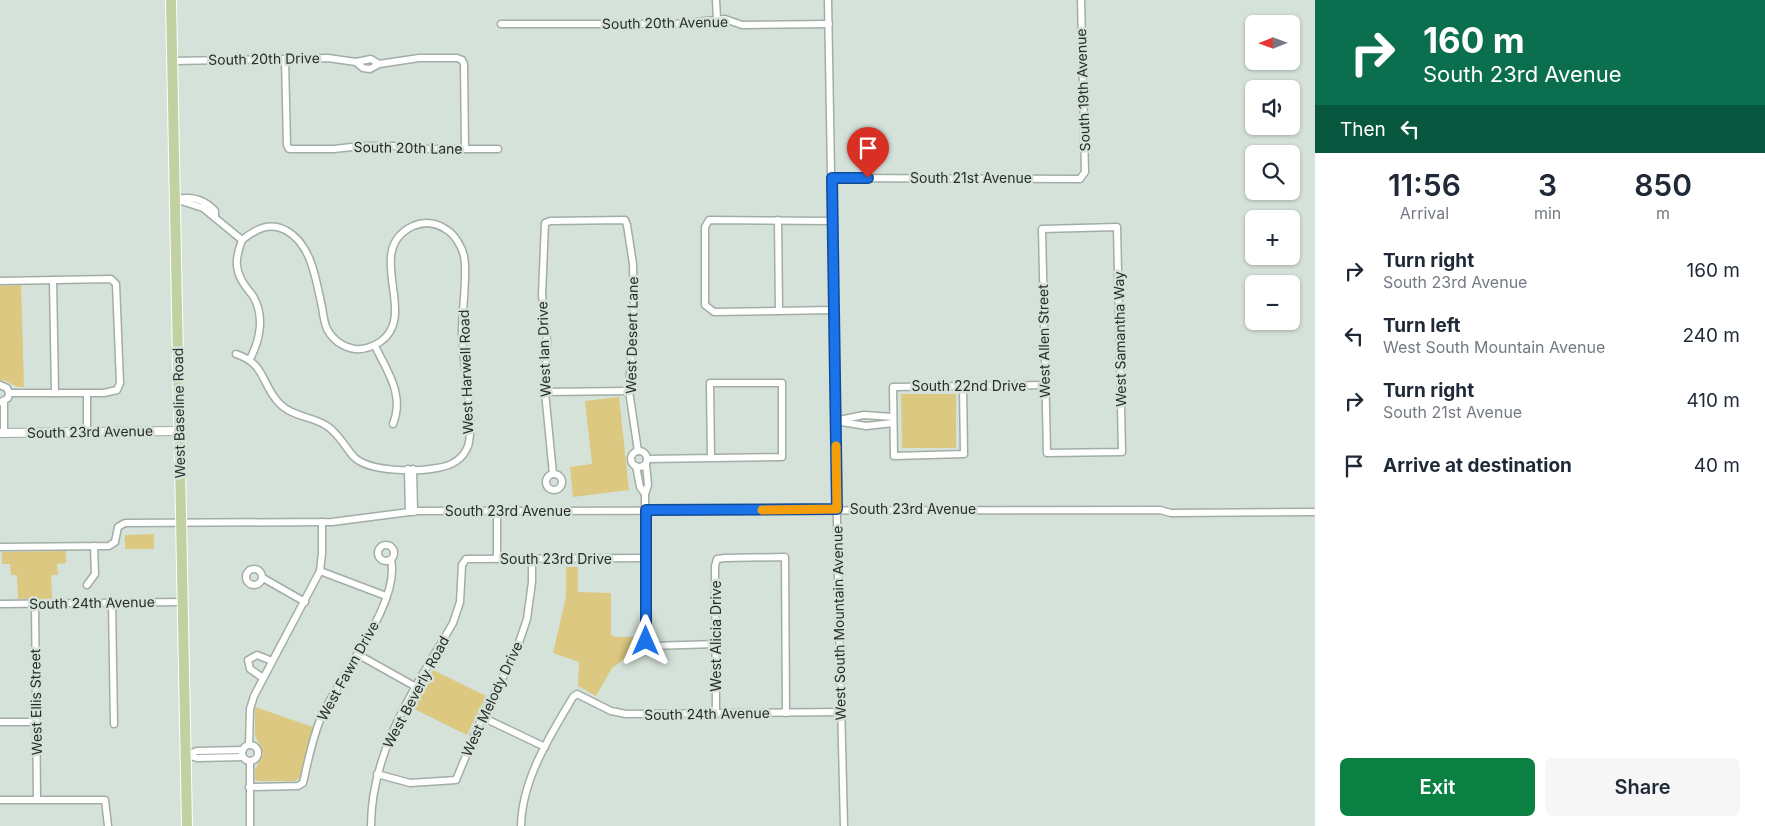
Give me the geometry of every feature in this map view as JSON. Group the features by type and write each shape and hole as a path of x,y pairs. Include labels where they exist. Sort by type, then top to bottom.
{"main road":[{"name":"West Baseline Road","path":"171,0 187,826"}],"street":[{"path":"716,0 717,19"},
{"name":"West South Mountain Avenue","path":"828,0 844,826"},
{"name":"South 19th Avenue","path":"1080,179 1086,172 1081,0"},
{"name":"South 20th Avenue","path":"501,24 676,24 729,19 742,24 829,24"},
{"name":"South 20th Drive","path":"172,61 328,58 356,62 371,59 380,64 418,58 462,60 464,64 465,149"},
{"name":"South 20th Lane","path":"285,59 287,145 289,149 334,150 361,146 498,149"},
{"name":"South 21st Avenue","path":"832,178 1080,179"},
{"path":"175,199 205,205 242,240"},
{"name":"West Desert Lane","path":"545,223 625,220 634,273 634,309 629,391 638,450"},
{"path":"832,221 709,220 705,227 705,305 714,312 834,310"},
{"path":"778,220 779,311"},
{"name":"West Harwell Road","path":"375,346 385,339 393,328 396,312 390,259 394,244 403,231 416,224 432,222 448,230 459,244 464,258 462,336 470,428 469,444 463,456 451,465 436,469 411,469"},
{"name":"West Ian Drive","path":"545,223 542,295 547,341 545,392 547,428 553,474"},
{"path":"250,359 257,346 260,314 255,300 241,279 236,264 242,240 261,228 270,226 280,227 294,235 307,252 317,283 326,327 334,339 348,348 363,350 375,346 395,389 399,403 393,424"},
{"name":"West Samantha Way","path":"1042,229 1117,227 1122,452 1047,453"},
{"name":"West Allen Street","path":"1042,229 1047,453"},
{"path":"53,280 55,393"},
{"path":"0,281 114,280 116,284 119,388 113,392 9,393"},
{"path":"236,354 250,359 262,373 278,402 287,410 316,420 329,427 356,459 368,466 411,469 411,512"},
{"path":"636,466 647,461 782,457 782,383 710,383 710,458"},
{"path":"0,385 7,388 9,393 8,398 2,402 2,433"},
{"name":"South 22nd Drive","path":"893,420 893,386 1045,385"},
{"path":"893,420 894,456 964,454 963,386"},
{"path":"545,392 629,391"},
{"path":"87,393 88,432"},
{"path":"835,421 864,415 893,420"},
{"path":"835,421 866,426 893,420"},
{"name":"South 23rd Avenue","path":"2,433 180,431"},
{"path":"645,494 641,491 636,466 631,458 632,454 638,450 644,452 647,461 648,478 648,489 645,494 646,641 651,646 716,644"},
{"path":"638,479 648,478"},
{"name":"South 23rd Avenue","path":"182,522 322,522 411,512 497,511 837,509 1315,512"},
{"path":"497,511 497,559"},
{"path":"0,547 94,546 114,543 118,527 123,523 182,522"},
{"path":"186,755 197,758 243,753 249,745 250,709 263,678 320,571 322,522"},
{"path":"87,584 94,574 94,546"},
{"name":"West Alicia Drive","path":"716,714 715,566 717,559 785,557 786,713"},
{"name":"South 23rd Drive","path":"466,559 646,558"},
{"name":"West Beverly Road","path":"371,826 371,808 377,774 387,741 453,623 460,602 462,565 466,559"},
{"name":"West Melody Drive","path":"377,774 410,783 456,780 482,717 515,654 527,619 532,582 532,559"},
{"name":"West Fawn Drive","path":"250,787 298,786 303,783 309,753 320,718 381,612 392,571 391,560"},
{"path":"320,571 386,596"},
{"path":"262,578 305,602"},
{"name":"South 24th Avenue","path":"0,604 184,602"},
{"path":"112,603 114,724"},
{"name":"West Ellis Street","path":"35,604 37,799"},
{"path":"357,654 416,687"},
{"path":"263,678 250,669 248,660 257,655 272,661"},
{"name":"South 24th Avenue","path":"545,747 572,697 577,694 618,714 841,712"},
{"path":"482,717 545,747 525,799 521,826"},
{"path":"0,722 36,722"},
{"path":"249,745 254,746 258,753 257,758 250,762"},
{"path":"243,753 250,762 250,826"},
{"path":"0,800 105,800 108,826"}],"shaded area":[{"path":"21,285 24,387 0,380 0,286"},
{"path":"901,394 956,394 956,448 902,448"},
{"path":"619,397 629,490 573,497 570,467 592,464 585,401"},
{"path":"154,534 154,549 125,549 125,535"},
{"path":"66,551 66,563 57,564 58,575 51,575 52,599 18,599 17,575 11,575 10,564 2,564 2,552"},
{"path":"566,567 578,567 578,592 611,593 611,635 615,637 639,637 642,646 612,668 596,696 578,686 579,662 553,653 566,597"},
{"path":"433,670 486,696 467,735 412,708"},
{"path":"255,707 313,727 300,777 296,781 258,781 255,779 255,770 263,754 255,735"}],"slow traffic":[{"path":"762,510 837,509 836,446"}],"route":[{"path":"646,641 646,510 837,509 832,178 868,178"}]}
